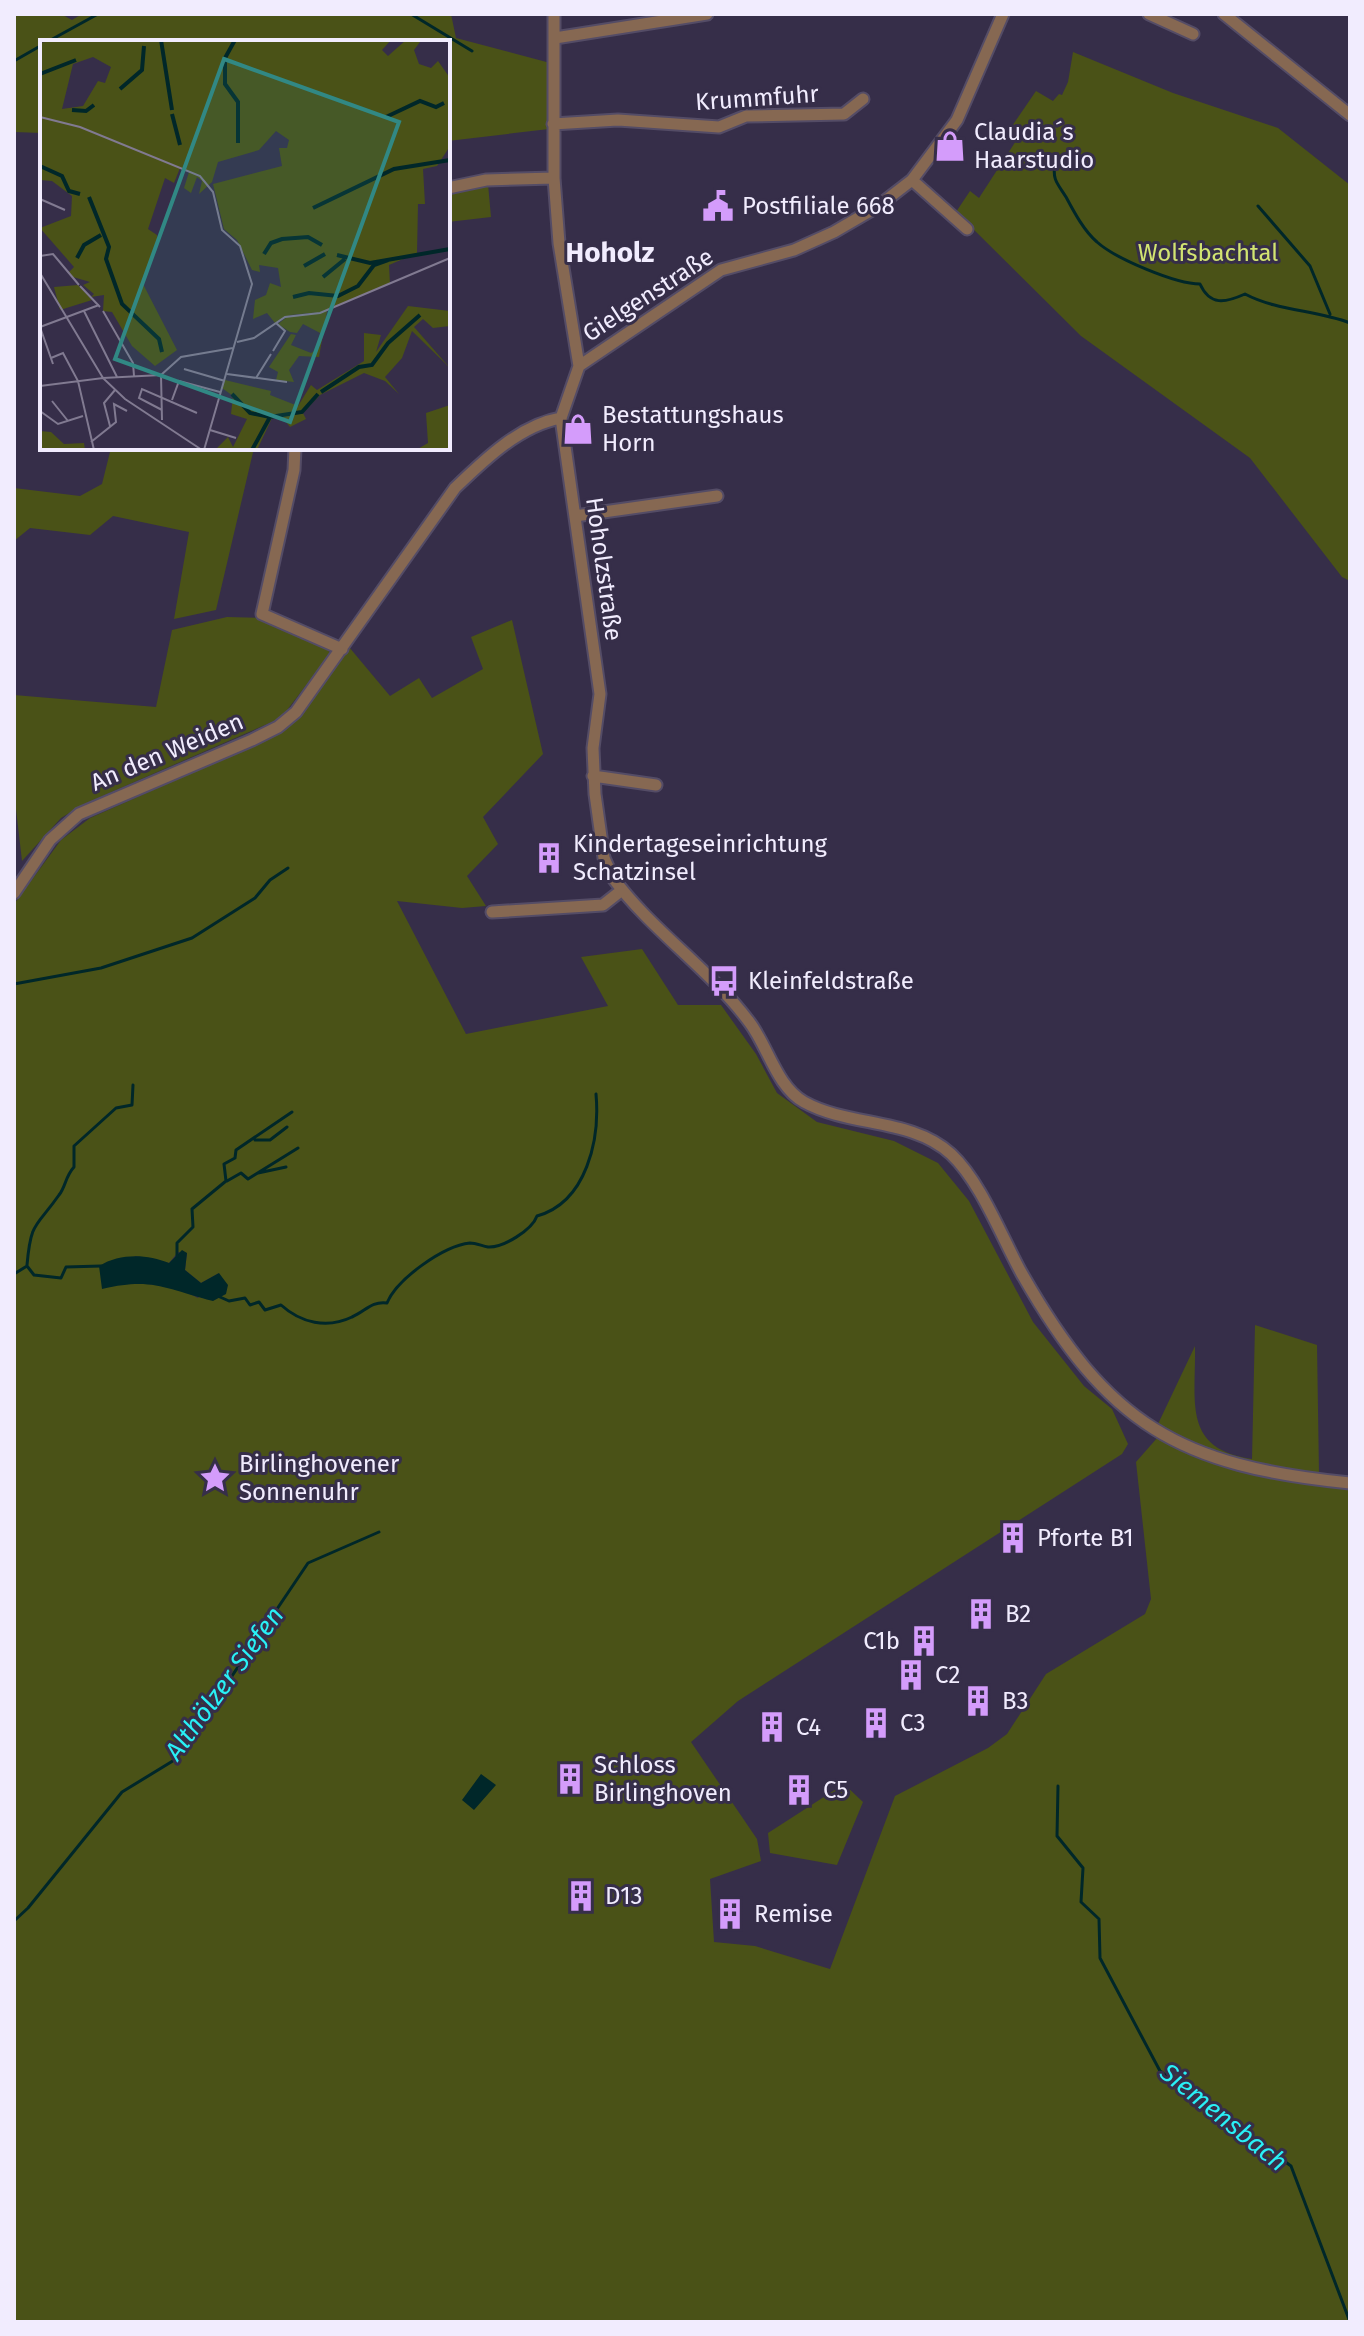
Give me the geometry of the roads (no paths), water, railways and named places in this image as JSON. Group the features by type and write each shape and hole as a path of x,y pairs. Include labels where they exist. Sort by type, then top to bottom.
{"street":[{"name":"Hoholzstraße","path":"554,14 554,178 559,243 579,366 561,418 600,694 593,776 604,858 622,890 751,1024 788,1089 804,1102 922,1136 951,1154 966,1172 1063,1340 1103,1388 1152,1428 1190,1449 1236,1466 1350,1483"},
{"path":"555,38 707,14"},
{"name":"Gielgenstraße","path":"579,366 721,270 794,250 834,232 877,207 912,180 957,120 1003,14"},
{"path":"1149,14 1193,34"},
{"path":"1224,14 1350,115"},
{"name":"Krummfuhr","path":"553,124 618,120 719,127 746,116 844,114 863,99"},
{"path":"450,188 486,180 554,178"},
{"path":"912,180 967,229"},
{"name":"An den Weiden","path":"14,893 50,840 71,820 278,727 296,712 455,488 484,460 541,422 561,418"},
{"path":"295,450 294,470 262,614 341,651"},
{"path":"575,516 717,496"},
{"path":"593,776 656,785"},
{"path":"492,912 603,905 622,890"}],"waterway":[{"path":"51,40 98,14"},
{"path":"411,14 472,51"},
{"path":"14,61 40,46"},
{"path":"1055,164 1056,182 1084,227 1097,242 1118,256 1162,275 1200,284 1208,296 1219,301 1245,294 1270,304 1350,323"},
{"path":"1258,206 1310,266 1330,314"},
{"path":"14,984 101,968 192,938 255,898 270,880 288,868"},
{"path":"27,1265 33,1232 74,1167 74,1146 116,1108 132,1105 133,1085"},
{"path":"220,1297 229,1301 245,1298 250,1305 259,1302 265,1310 281,1305 306,1320 333,1323 373,1305 387,1303 411,1274 447,1250 470,1243 494,1247 509,1241 529,1227 537,1216 554,1209 579,1183 587,1167 596,1130 596,1094"},
{"path":"177,1256 177,1243 193,1227 192,1209 226,1181 224,1164 235,1158 236,1150 292,1112"},
{"path":"255,1140 270,1140 287,1127"},
{"path":"227,1181 241,1173 248,1179 298,1148"},
{"path":"258,1173 286,1167"},
{"path":"14,1274 27,1266 34,1275 61,1278 66,1267 101,1266"},
{"name":"Althölzer Siefen","path":"14,1921 122,1792 176,1759 308,1563 379,1532"},
{"name":"Siemensbach","path":"1058,1786 1057,1836 1083,1868 1081,1902 1099,1919 1100,1958 1160,2071 1291,2166 1350,2322"}],"place":[{"name":"Claudia´s Haarstudio","path":"950,146"},
{"name":"Postfiliale 668","path":"718,206"},
{"name":"Bestattungshaus Horn","path":"578,429"},
{"name":"Kindertageseinrichtung Schatzinsel","path":"549,858"},
{"name":"Kleinfeldstraße","path":"724,981"},
{"name":"Birlinghovener Sonnenuhr","path":"215,1478"},
{"name":"Pforte B1","path":"1013,1538"},
{"name":"B2","path":"981,1614"},
{"name":"C1b","path":"924,1641"},
{"name":"C2","path":"911,1675"},
{"name":"B3","path":"978,1701"},
{"name":"C3","path":"876,1723"},
{"name":"C4","path":"772,1727"},
{"name":"Schloss Birlinghoven","path":"570,1779"},
{"name":"C5","path":"799,1790"},
{"name":"D13","path":"581,1896"},
{"name":"Remise","path":"730,1914"}],"district":[{"name":"Hoholz","path":"610,252"}],"park label":[{"name":"Wolfsbachtal","path":"1208,253"}]}
